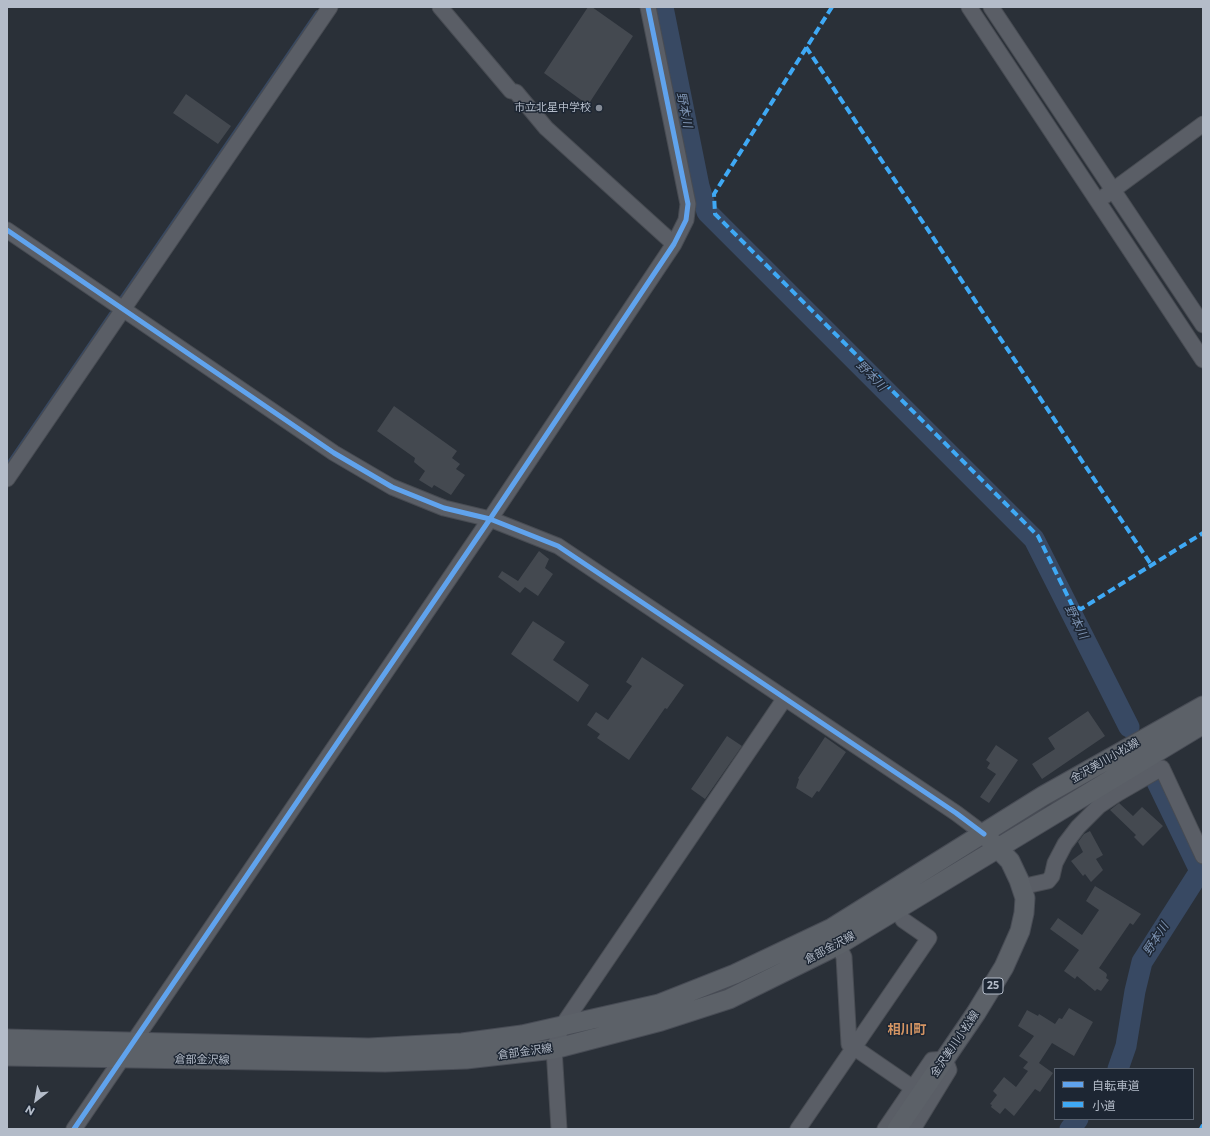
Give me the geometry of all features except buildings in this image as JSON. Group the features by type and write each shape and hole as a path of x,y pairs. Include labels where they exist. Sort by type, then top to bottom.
{"main road":[{"name":"金沢美川小松線","path":"897,1129 945,1059 1004,967 1020,931 1024,913 1025,898 1021,887 1010,861 984,834 1043,796 1203,706"},
{"name":"金沢美川小松線","path":"997,848 1203,724"},
{"name":"倉部金沢線","path":"7,1039 369,1048 462,1043 522,1035 659,1004 735,974 832,928 984,834"},
{"name":"倉部金沢線","path":"7,1056 385,1062 466,1059 554,1048 661,1021 729,999 838,945 997,848"}],"street":[{"path":"440,7 511,91 516,92 546,128 674,244"},
{"path":"74,1129 490,519 674,244 686,220 688,204 648,7"},
{"path":"969,7 1203,360"},
{"path":"991,7 1203,325"},
{"path":"7,479 124,309 326,9"},
{"path":"1097,201 1203,124"},
{"path":"7,230 334,453 392,487 444,508 490,519 558,546 956,813 984,834"},
{"path":"559,1129 554,1048 562,1026 785,698"},
{"path":"1021,887 1048,881 1052,876 1055,863 1065,844 1078,827 1099,806 1162,768 1203,856"},
{"path":"798,1129 929,938 903,920 897,910"},
{"path":"838,945 844,957 849,1044 913,1088"},
{"path":"885,1129 932,1060 945,1059 950,1070 913,1129"}],"waterway":[{"name":"野本川","path":"663,7 699,186 707,212 1034,539 1129,727"},
{"path":"121,298 317,12"},
{"path":"7,465 111,313"},
{"name":"野本川","path":"1118,1068 1126,1046 1135,991 1142,962 1200,871 1155,778"},
{"name":"野本川","path":"1070,1129 1077,1120"}],"marked path":[{"path":"832,7 714,194 715,214 1038,536 1072,605 1081,609 1203,533"},
{"path":"806,47 1152,566"},
{"path":"1201,1129 1203,1125"}],"cycle path":[{"path":"74,1129 490,519 674,244 686,220 688,204 648,7"},
{"path":"7,230 334,453 392,487 444,508 490,519 558,546 956,813 984,834"}],"place":[{"name":"市立北星中学校","path":"599,108"}],"district":[{"name":"相川町","path":"907,1030"}]}
